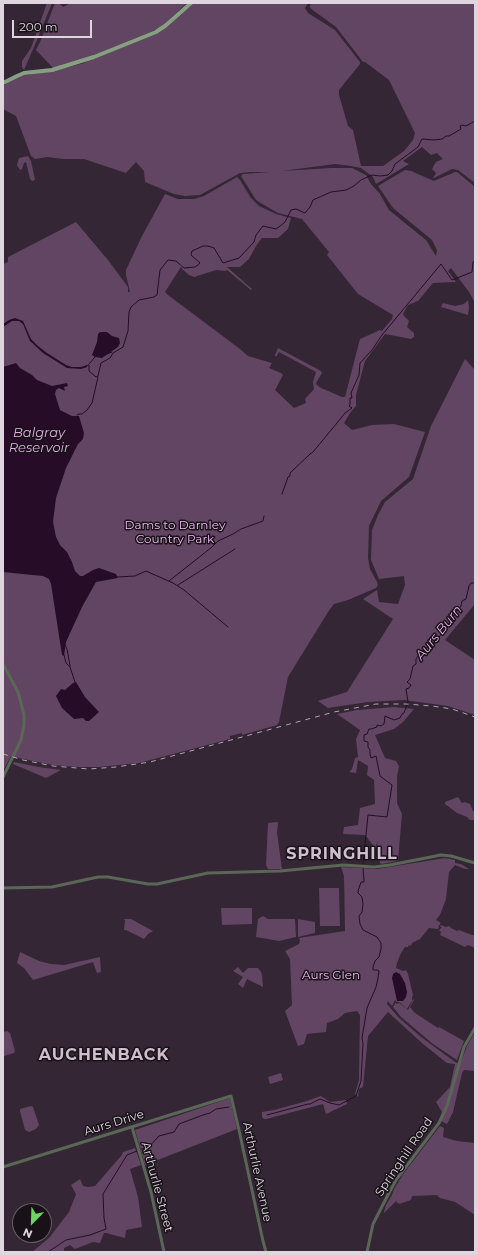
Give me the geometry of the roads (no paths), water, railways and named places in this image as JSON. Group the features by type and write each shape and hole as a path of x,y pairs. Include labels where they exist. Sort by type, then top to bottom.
{"main road":[{"path":"3,84 24,73 52,70 94,57 156,32 191,3"}],"street":[{"path":"3,664 18,692 24,719 24,730 21,740 3,777"},
{"path":"3,888 52,887 98,877 157,884 215,873 280,871 343,865 374,867 440,855 451,856 475,863"},
{"name":"Springhill Road","path":"367,1252 373,1224 389,1193 400,1175 439,1123 446,1106 463,1049 475,1028"},
{"name":"Aurs Drive","path":"3,1167 231,1096"},
{"name":"Arthurlie Avenue","path":"231,1096 262,1241 266,1252"},
{"name":"Arthurlie Street","path":"132,1127 151,1192 164,1252"}],"water":[{"path":"15,318 23,321 31,339 47,353 66,365 81,367 87,365 87,367 81,369 67,368 43,353 30,341 23,324 19,321 12,321 3,327 3,324"},
{"path":"100,332 107,332 112,336 119,338 120,343 118,347 102,358 92,355 97,342 98,334"},
{"name":"Balgray Reservoir","path":"16,363 20,368 32,375 37,380 52,386 67,383 68,386 64,387 65,391 59,388 56,390 55,394 60,410 72,416 79,416 84,433 83,439 78,444 66,468 56,498 53,522 56,537 60,545 67,552 75,571 80,576 99,568 116,574 118,578 96,582 82,607 66,642 64,656 62,655 49,579 43,576 3,572 3,367"},
{"path":"76,682 85,697 99,712 89,721 86,721 83,718 74,719 62,708 56,696 61,689 65,690"},
{"path":"396,972 400,974 405,983 407,992 403,1001 397,1001 392,978 393,974"}],"waterway":[{"path":"86,366 89,365 89,371 96,377 98,376 101,363 110,358 113,353 123,347 128,331 129,312 131,307 139,300 157,295 160,270 168,260 176,261 184,268 195,267 200,263 191,255 192,251 203,246 214,248 223,263 239,258 254,242 256,235 263,226 276,229 285,222 291,210 296,209 305,213 313,200 331,192 346,190 372,175 388,175 392,171 395,164 418,147 422,139 442,139 461,129 460,126 466,126 475,121"},
{"path":"282,494 290,473 313,452 345,413 352,408 349,406 350,398 352,398 351,393 359,375 360,363 372,350 382,335 441,264 452,280 472,272 473,262 475,261"},
{"path":"107,354 112,352"},
{"path":"89,364 95,357"},
{"path":"77,415 82,414 92,403 98,377"},
{"path":"169,581 218,541 241,529 263,521 264,516"},
{"path":"178,585 235,549"},
{"path":"117,577 135,576 146,571 173,583 184,590 228,627"},
{"name":"Aurs Burn","path":"363,864 368,815 387,817 392,785 380,776 376,756 371,758 368,742 364,741 364,735 367,734 369,729 377,727 377,725 381,726 384,724 385,716 394,720 400,718 404,713 408,702 406,689 411,685 407,682 410,679 413,666 416,664 416,659 420,653 437,640 452,619 452,616 455,615 455,611 461,606 462,601 466,599 469,586 471,583 475,583"},
{"path":"65,645 70,666"},
{"path":"64,655 75,682"},
{"name":"Aurs Burn","path":"267,1115 310,1104 320,1099 339,1105 356,1096 361,1081 362,1038 367,1008 376,987 379,971 373,970 373,967 375,961 379,957 381,949 381,943 377,937 363,930 360,924 359,916 362,912 363,904 362,897 358,891 361,882 364,882 363,868"},
{"name":"Aurs Burn","path":"141,1149 148,1148 159,1136 174,1132 179,1124 210,1113 216,1109 229,1107"},
{"name":"Aurs Burn","path":"48,1252 66,1240 90,1235 106,1229 103,1194 127,1155 137,1151"}],"railway":[{"path":"3,754 53,766 89,769 116,767 150,762 334,712 376,704 432,706 452,709 475,717"}],"district":[{"name":"SPRINGHILL","path":"342,854"},
{"name":"AUCHENBACK","path":"104,1055"}],"park label":[{"name":"Dams to Darnley Country Park","path":"175,532"},
{"name":"Aurs Glen","path":"331,975"}]}
